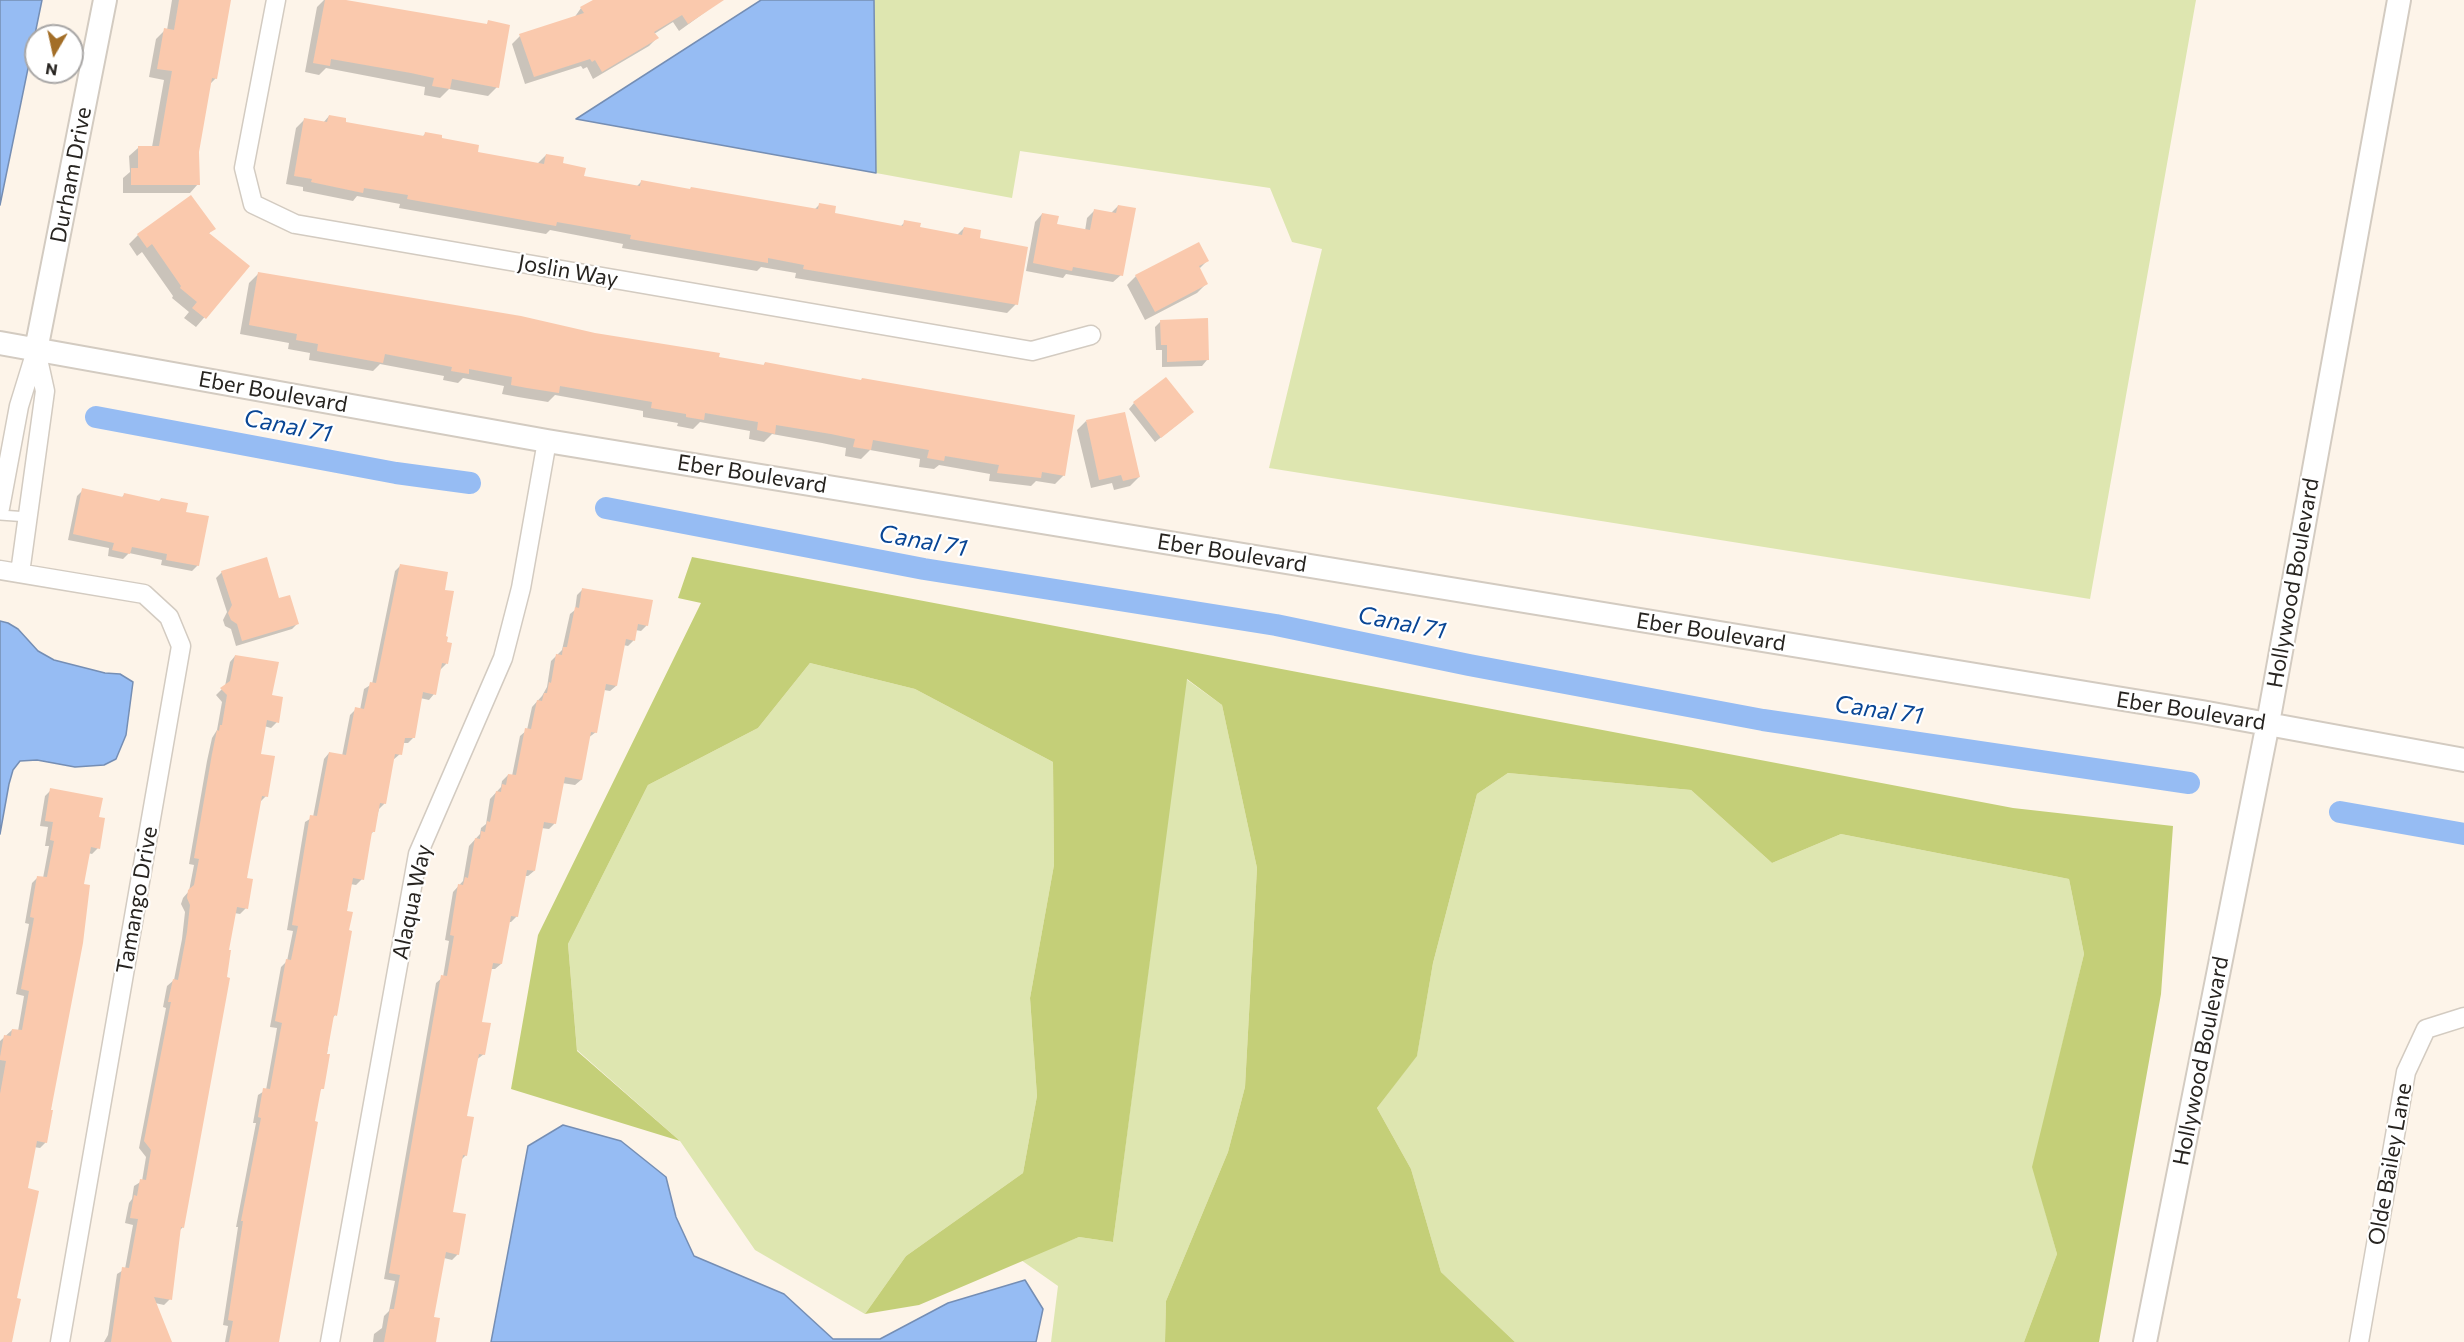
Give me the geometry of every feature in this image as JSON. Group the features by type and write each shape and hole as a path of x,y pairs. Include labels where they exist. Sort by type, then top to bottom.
{"street":[{"name":"Durham Drive","path":"36,350 105,0"},
{"name":"Joslin Way","path":"276,0 244,168 253,204 295,224 1032,351 1091,334"},
{"name":"Hollywood Boulevard","path":"2145,1342 2268,723 2399,0"},
{"name":"Eber Boulevard","path":"0,343 547,441 2268,723 2464,760"},
{"path":"0,508 19,406 36,350"},
{"path":"20,573 45,391 36,350"},
{"name":"Alaqua Way","path":"330,1342 418,854 503,658 521,588 547,441"},
{"name":"Tamango Drive","path":"0,570 144,594 169,617 181,646 60,1342"},
{"name":"Olde Bailey Lane","path":"2359,1342 2406,1072 2426,1029 2464,1017"}],"lane":[{"path":"0,516 27,517"}],"green space":[{"path":"874,0 2196,0 2090,599 1269,468 1322,249 1292,242 1270,188 1020,151 1012,198 876,173"},
{"path":"692,557 2013,808 2173,826 2161,994 2099,1342 2024,1342 2057,1254 2032,1167 2084,954 2069,879 1841,834 1772,863 1691,790 1508,773 1477,794 1433,963 1417,1056 1377,1108 1411,1169 1441,1272 1515,1342 1165,1342 1166,1301 1228,1152 1245,1087 1257,868 1222,705 1187,679 1113,1242 1079,1237 919,1305 865,1314 906,1256 1023,1173 1037,1096 1030,998 1054,865 1053,762 915,689 810,663 758,728 648,785 568,944 577,1051 680,1141 511,1089 538,935 701,603 678,598"},
{"path":"810,663 915,689 1053,762 1054,865 1030,998 1037,1096 1023,1173 906,1256 865,1314 755,1250 680,1141 577,1050 568,944 648,785 758,728"},
{"path":"1186,679 1222,705 1257,868 1245,1087 1228,1152 1166,1301 1165,1342 1051,1342 1058,1286 1021,1260 1079,1237 1113,1242"},
{"path":"1508,773 1691,790 1772,863 1841,834 2069,879 2084,954 2033,1167 2057,1254 2024,1342 1515,1342 1441,1272 1411,1169 1377,1108 1417,1055 1433,963 1477,794"}],"water":[{"path":"0,0 42,0 37,24 24,24 25,84 0,205"},
{"path":"761,0 874,0 876,173 576,119"},
{"path":"0,621 18,629 38,651 54,660 105,673 120,674 133,682 126,735 116,759 104,765 75,767 37,760 20,761 13,770 9,784 0,834"},
{"path":"563,1125 621,1141 666,1177 676,1217 694,1256 784,1294 833,1339 880,1339 948,1303 1025,1280 1043,1309 1036,1342 491,1342 528,1146"}],"building":[{"path":"179,0 231,0 217,79 212,78 199,152 200,185 131,185 131,168 138,168 138,146 159,146 172,71 157,69 164,28 174,30"},
{"path":"325,0 346,0 487,24 488,20 510,25 499,88 452,79 450,89 432,86 434,78 411,73 331,59 330,66 313,63"},
{"path":"593,0 724,0 688,24 682,15 654,32 659,38 602,72 595,60 592,62 590,59 534,77 519,34 584,13 580,7"},
{"path":"329,115 346,118 346,122 424,136 425,132 442,135 442,138 479,145 478,152 544,164 546,154 564,157 563,163 586,168 584,176 640,186 641,180 818,209 819,203 836,206 835,213 903,226 904,220 921,223 920,227 962,235 964,227 981,230 980,238 1028,247 1018,305 803,269 804,265 768,258 768,263 630,239 631,235 557,222 556,226 407,199 408,195 364,188 363,193 294,176 304,118 327,122"},
{"path":"191,195 216,229 209,233 250,266 206,319 192,308 197,302 180,288 181,286 152,244 147,248 137,234"},
{"path":"1118,205 1136,208 1123,276 1073,267 1072,271 1033,263 1042,213 1059,216 1057,224 1090,230 1094,209 1116,213"},
{"path":"1199,242 1209,261 1199,266 1208,284 1155,312 1135,275"},
{"path":"258,272 521,316 595,333 720,353 719,357 764,365 765,362 1075,415 1065,476 1042,472 1041,478 997,473 999,465 945,456 944,461 927,458 929,450 873,440 871,450 853,447 855,439 776,425 775,434 757,430 758,422 705,413 704,420 686,417 686,414 651,408 652,402 560,386 559,393 527,388 511,385 512,377 469,369 469,374 451,371 452,367 385,354 383,363 317,351 318,344 296,340 297,334 249,325"},
{"path":"1208,318 1209,360 1167,362 1167,345 1161,345 1160,320"},
{"path":"1166,377 1194,412 1161,438 1133,402"},
{"path":"1125,412 1140,477 1123,481 1121,475 1099,480 1086,420"},
{"path":"82,488 123,497 124,493 160,501 161,498 188,503 186,512 209,516 199,566 166,560 167,554 132,547 130,554 112,550 114,543 73,534"},
{"path":"267,557 279,598 290,595 299,624 242,641 237,624 231,620 228,613 232,605 221,571"},
{"path":"400,564 448,572 445,590 454,591 446,636 448,637 447,642 452,643 448,664 442,663 436,695 423,692 415,738 405,738 402,755 395,754 386,804 380,803 375,832 372,832 364,880 353,878 347,911 353,912 349,930 352,931 337,1016 334,1015 327,1054 330,1054 324,1089 321,1089 315,1121 318,1122 279,1342 229,1342 233,1321 228,1320 243,1221 241,1221 261,1118 258,1117 263,1088 270,1089 282,1023 275,1021 286,959 291,960 298,926 292,925 310,815 317,816 329,752 346,755 355,707 364,709 370,682 376,683"},
{"path":"582,588 653,600 648,626 638,624 635,641 626,639 617,686 606,684 597,733 591,732 582,780 565,777 556,824 544,822 535,871 527,870 518,917 511,916 502,964 493,963 482,1022 491,1023 485,1055 479,1054 467,1116 474,1117 467,1156 463,1155 453,1212 466,1214 459,1255 446,1252 434,1317 440,1318 436,1342 384,1342 390,1309 394,1309 400,1275 389,1273 441,975 447,976 454,936 450,935 458,884 463,885 465,877 468,878 475,838 480,839 481,831 485,832 487,821 490,822 496,791 501,792 502,784 506,785 508,774 516,775 525,728 531,729 537,700 542,701 544,693 547,693 556,654 562,655 563,647 567,647 575,607 579,608"},
{"path":"235,655 279,662 272,695 283,697 279,723 267,720 261,754 275,756 268,797 262,796 247,878 253,879 248,909 237,907 229,950 231,950 227,977 230,978 184,1228 181,1227 172,1300 154,1297 172,1342 111,1342 122,1267 129,1268 138,1219 130,1218 134,1195 137,1196 140,1179 146,1180 151,1150 144,1141 171,1002 168,1002 173,979 178,980 187,932 190,905 187,898 188,890 194,885 199,859 194,858 212,754 217,730 219,731 222,725 227,695 220,688 230,681"},
{"path":"50,788 103,798 99,817 105,818 100,849 91,847 84,884 90,885 83,943 51,1110 53,1110 47,1143 37,1141 28,1188 39,1191 17,1298 21,1299 12,1342 0,1342 0,1094 6,1061 0,1060 0,1057 4,1035 11,1036 12,1029 22,1030 29,991 21,989 34,918 30,917 37,876 47,877 54,841 50,840 53,822 45,821"}],"waterway":[{"name":"Canal 71","path":"96,417 396,473 470,483"},
{"name":"Canal 71","path":"606,508 924,569 1276,625 1469,665 1763,720 2189,783"},
{"name":"Canal 71","path":"2340,812 2464,834"}]}
